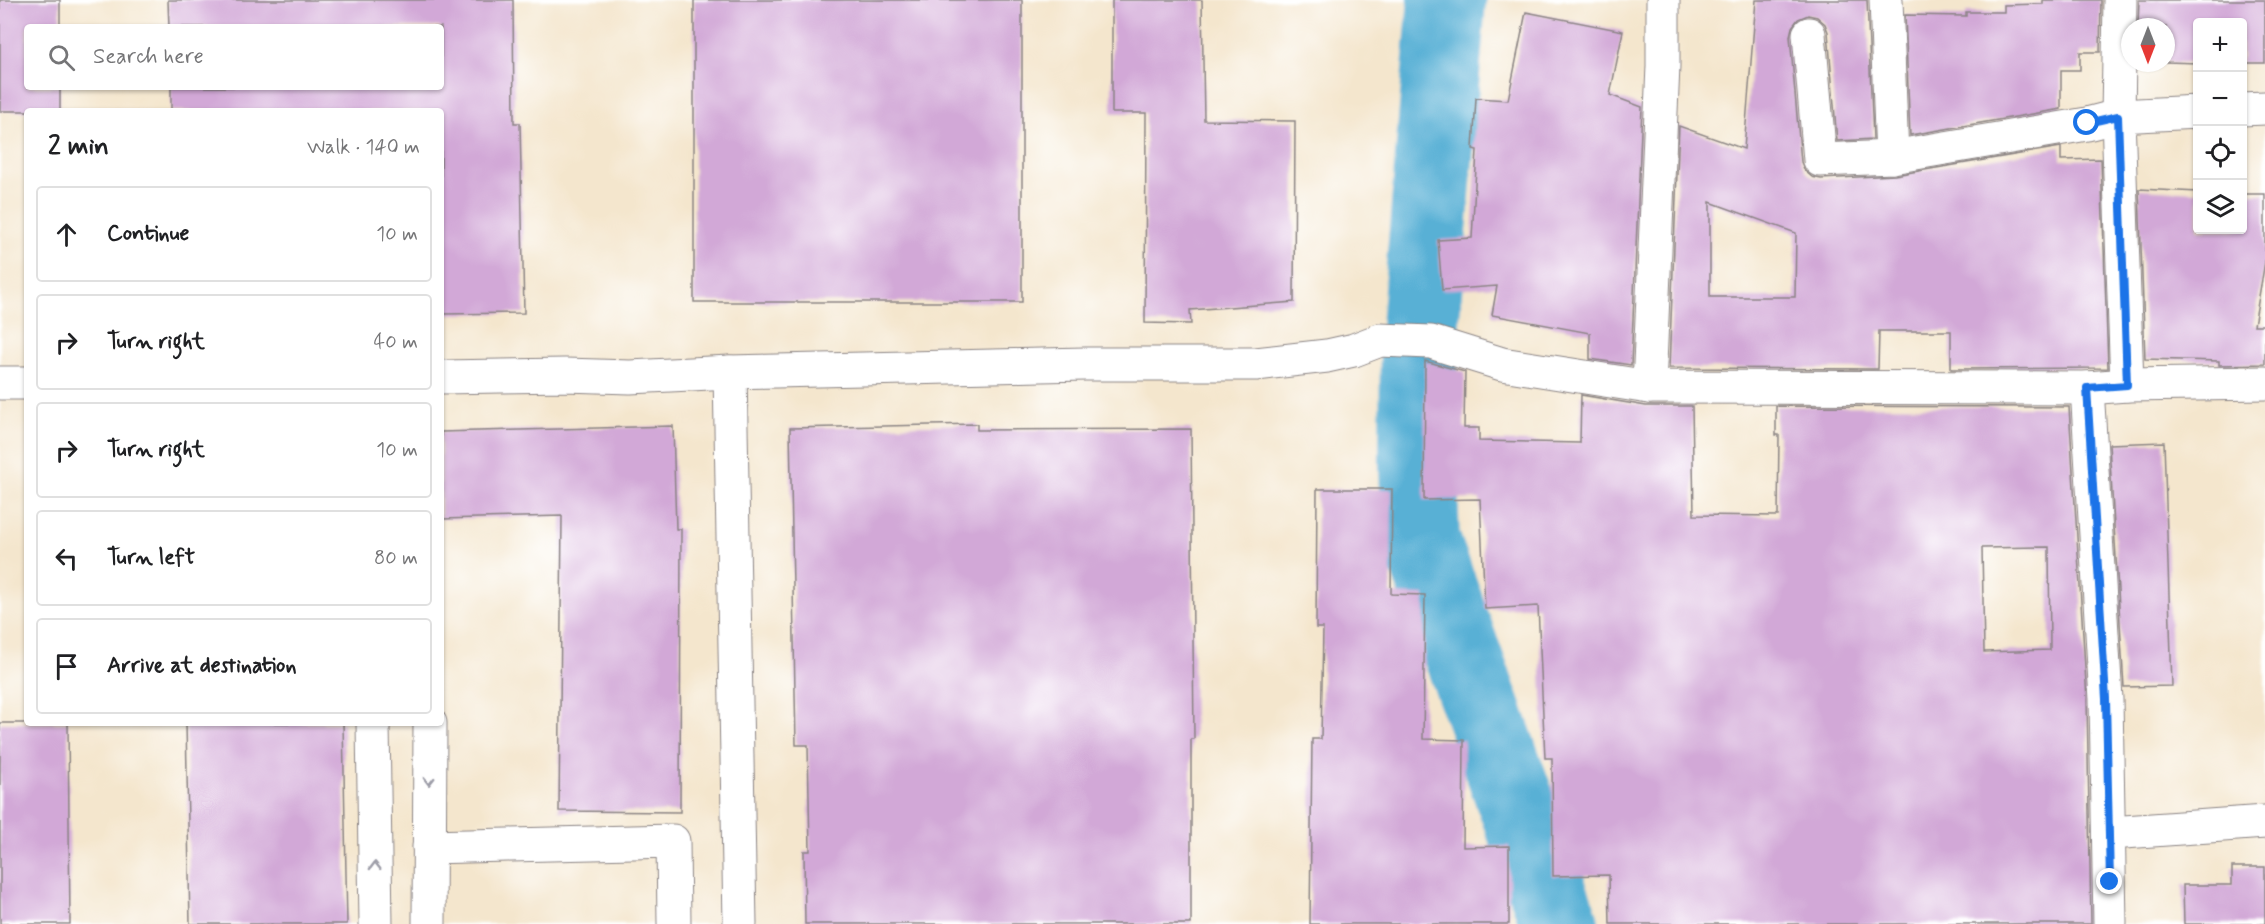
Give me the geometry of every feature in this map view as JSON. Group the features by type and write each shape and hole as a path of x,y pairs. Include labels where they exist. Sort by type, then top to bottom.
{"street":[{"path":"1649,387 1663,66 1663,0"},
{"path":"1886,0 1892,157"},
{"path":"2120,0 2118,116 2127,385"},
{"path":"1809,34 1820,160 1892,157 2118,116 2193,112"},
{"path":"2247,109 2265,108"},
{"path":"444,377 565,375 630,377 730,372 1085,364 1256,364 1327,356 1354,350 1380,340 1431,342 1502,364 1649,387 2087,388 2127,385 2265,383"},
{"path":"730,372 740,924"},
{"path":"0,383 24,382"},
{"path":"2087,388 2106,699 2110,924"},
{"path":"373,726 376,924"},
{"path":"429,924 430,726"},
{"path":"2110,833 2265,822"},
{"path":"429,847 673,841 674,924"}],"building":[{"path":"0,0 60,0 60,24 24,24 24,90 60,90 60,108 0,111"},
{"path":"168,0 513,0 514,123 520,123 524,313 444,314 444,108 171,108 171,90 444,90 444,24 169,24"},
{"path":"694,0 1022,0 1022,302 694,302"},
{"path":"1112,0 1202,0 1204,120 1295,121 1294,302 1190,310 1191,324 1145,323 1146,113 1112,113"},
{"path":"1756,0 1867,0 1873,139 1837,141 1828,32 1825,24 1817,17 1808,15 1798,19 1792,27 1790,36 1801,162 1805,171 1812,177 1821,179 1895,175 2061,147 2061,160 2101,159 2108,368 1951,369 1951,331 1879,331 1878,369 1669,368 1679,126 1744,149","holes":["1710,202 1796,233 1795,297 1710,297"]},
{"path":"2043,0 2101,0 2100,52 2080,52 2080,70 2061,70 2061,109 1910,135 1905,15 1966,16 1966,12 2004,12 2004,5 2043,4"},
{"path":"2139,0 2265,0 2265,63 2247,63 2247,18 2193,18 2193,63 2175,62 2175,18 2138,18"},
{"path":"1526,12 1623,31 1610,95 1642,107 1631,365 1590,359 1590,333 1492,315 1497,286 1442,290 1438,240 1472,238 1477,150 1473,149 1476,98 1508,100"},
{"path":"2139,189 2193,192 2193,234 2247,234 2247,194 2265,194 2265,262 2254,325 2265,325 2265,364 2219,365 2219,361 2145,359"},
{"path":"1425,361 1465,372 1464,428 1479,428 1479,441 1580,443 1581,395 1646,406 1692,406 1694,515 1778,516 1779,435 1776,435 1776,406 2069,407 2087,700 2091,924 1610,924 1609,875 1553,876 1552,758 1545,758 1538,606 1485,609 1480,499 1424,500","holes":["2049,547 2050,650 1984,652 1982,548"]},
{"path":"977,424 977,430 1191,429 1194,739 1191,739 1191,924 805,924 804,851 810,851 808,745 796,745 790,428"},
{"path":"673,426 676,529 681,529 680,812 559,811 562,516 444,519 444,432"},
{"path":"2164,442 2172,686 2124,687 2109,444"},
{"path":"1317,489 1392,489 1391,594 1425,595 1423,739 1464,740 1463,847 1509,846 1509,924 1310,924 1312,739 1321,739 1323,628 1316,628"},
{"path":"0,723 24,723 24,726 68,726 70,924 0,924"},
{"path":"186,726 343,726 347,924 190,924"},
{"path":"2232,867 2265,867 2265,924 2184,924 2183,885 2232,885"}],"waterway":[{"path":"1447,0 1419,340 1418,468 1421,540 1560,924"}],"route":[{"path":"2087,123 2118,116 2127,385 2087,388 2106,699 2110,882"}]}
